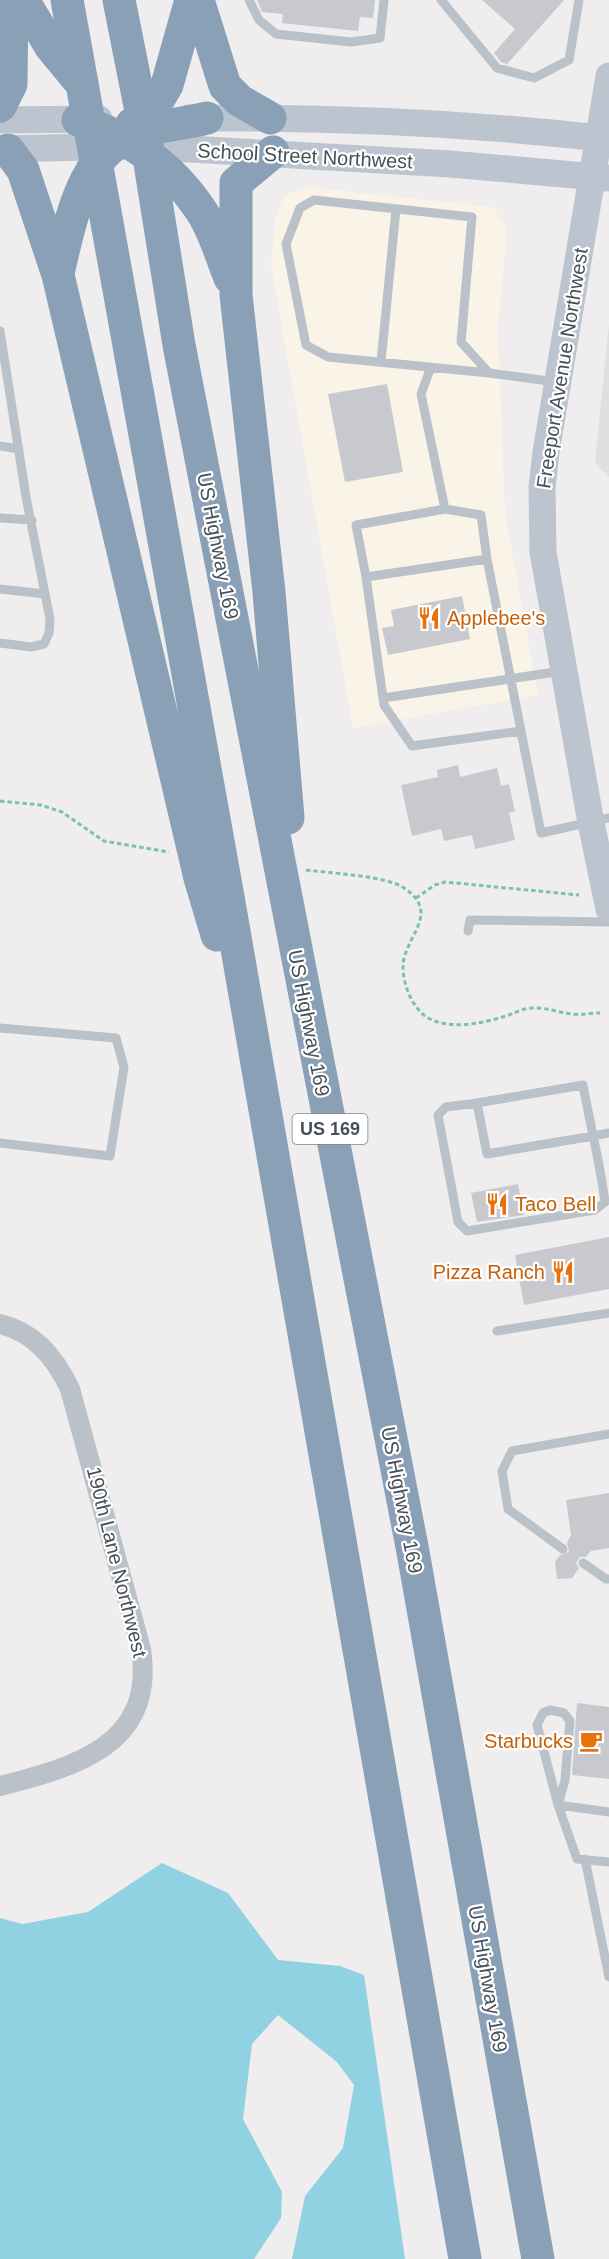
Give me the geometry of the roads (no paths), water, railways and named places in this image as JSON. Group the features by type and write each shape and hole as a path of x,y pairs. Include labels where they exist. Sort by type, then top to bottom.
{"highway":[{"path":"0,106 10,84 12,0"},
{"path":"24,0 51,47 201,210 236,295"},
{"name":"US 169","path":"67,0 260,1078 465,2259"},
{"name":"US Highway 169","path":"119,0 144,126 179,345 413,1552 538,2259"},
{"path":"58,275 73,213 81,191 127,131 167,85 191,0"},
{"path":"198,0 225,86 240,101 270,118"},
{"path":"68,133 198,129"},
{"path":"3,140 23,170 58,275 200,878 260,1078"},
{"path":"273,152 236,183 236,295 269,592 304,996"}],"street":[{"name":"Freeport Avenue Northwest","path":"609,76 601,178 558,382 542,487 541,520 543,552 564,671 600,820 609,909"},
{"name":"School Street Northwest","path":"198,129 270,118 480,127 605,139"},
{"name":"School Street Northwest","path":"198,129 273,152 601,178"},
{"path":"3,140 68,133"},
{"name":"190th Lane Northwest","path":"0,1324 35,1341 61,1370 70,1389 141,1649 145,1673 142,1695 134,1716 108,1746 90,1756 46,1773 0,1786"}],"lane":[{"path":"249,0 258,20 276,34 351,42 380,38 384,0"},
{"path":"441,0 497,68 534,78 569,60 579,0"},
{"path":"489,373 461,342 472,217 314,200 300,208 286,244 306,345 328,357 558,382"},
{"path":"381,362 396,209"},
{"path":"0,331 50,620 49,633 44,644 31,647 0,643"},
{"path":"431,367 421,394 445,509"},
{"path":"0,446 19,448"},
{"path":"521,731 412,746 384,705 356,525 445,509 481,515 509,679 521,731 541,833 600,820"},
{"path":"0,518 32,520"},
{"path":"366,578 487,559"},
{"path":"0,590 45,594"},
{"path":"383,698 564,671"},
{"path":"468,931 470,920 609,922"},
{"path":"0,1028 116,1038 124,1067 110,1156 0,1143"},
{"path":"583,1085 605,1202 595,1210 467,1231 458,1222 438,1115 446,1107 477,1103 583,1085"},
{"path":"477,1103 487,1154 609,1133"},
{"path":"497,1331 609,1313"},
{"path":"563,1549 508,1509 502,1471 513,1451 609,1434"},
{"path":"583,1563 609,1579"},
{"path":"558,1805 565,1780 570,1721 564,1713 550,1710 543,1713 537,1725 558,1805 577,1858 609,1862"},
{"path":"558,1805 609,1812"},
{"path":"585,1860 609,1977"}],"water":[{"path":"162,1863 228,1893 278,1960 340,1966 364,1975 405,2259 292,2259 305,2196 343,2148 354,2085 337,2062 278,2015 252,2044 243,2119 282,2192 281,2218 254,2259 0,2259 0,1918 22,1924 88,1912"}],"place":[{"name":"Applebee's","path":"429,618"},
{"name":"Taco Bell","path":"497,1204"},
{"name":"Pizza Ranch","path":"563,1272"},
{"name":"Starbucks","path":"591,1741"}]}
